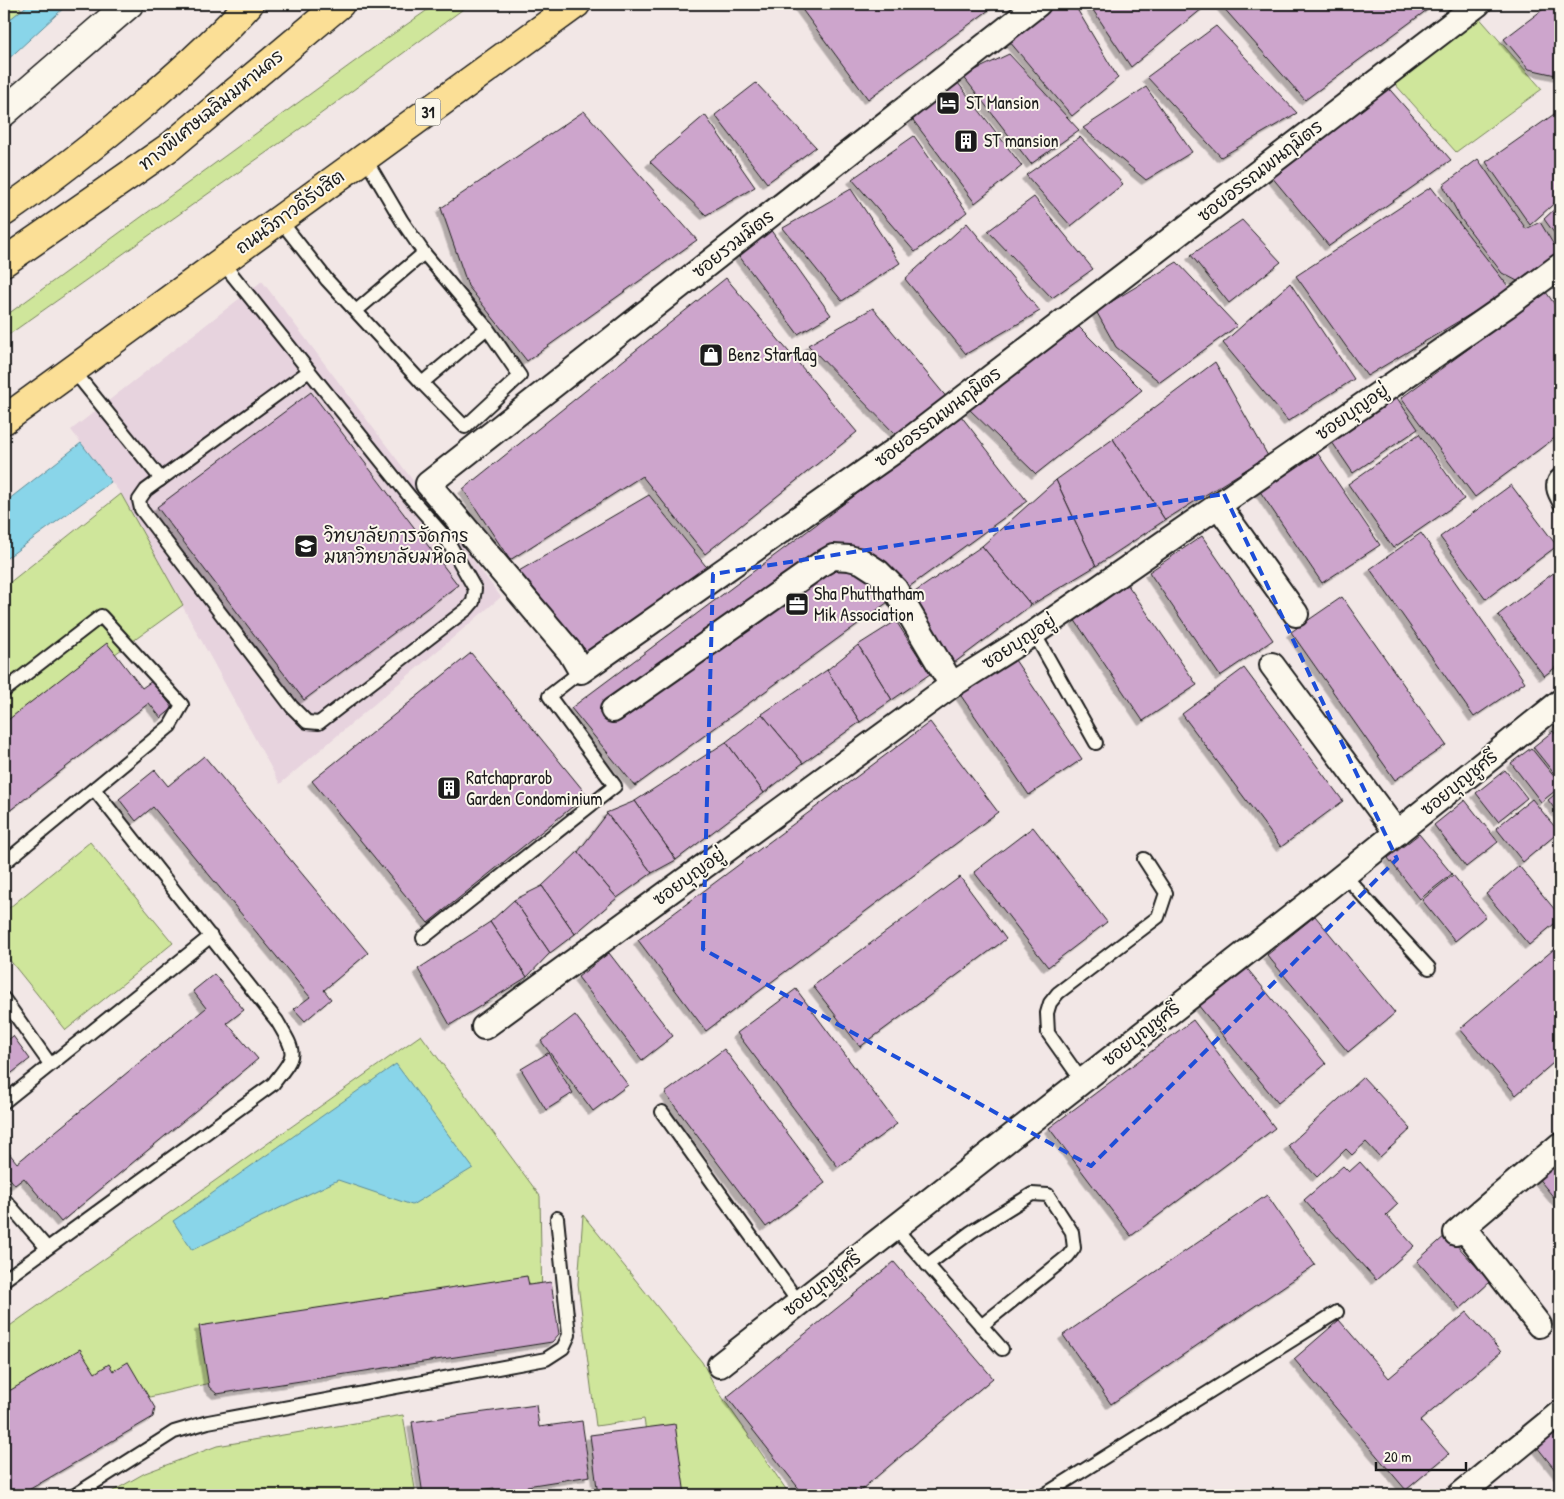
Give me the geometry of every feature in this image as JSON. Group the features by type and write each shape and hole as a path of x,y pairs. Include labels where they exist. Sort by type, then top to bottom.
{"highway":[{"path":"4,212 40,187 114,129 178,75 249,4"},
{"name":"ทางพิเศษเฉลิมมหานคร","path":"4,262 172,146 340,4"},
{"name":"ถนนวิภาวดีรังสิต","path":"4,420 576,4"}],"main road":[{"path":"4,112 129,4"}],"street":[{"name":"ซอยรวมมิตร","path":"420,491 1038,4"},
{"name":"ซอยอรรณพนฤมิตร","path":"582,671 900,448 1478,4"},
{"name":"ซอยบุญอยู่","path":"484,1027 952,685 1034,633 1506,306 1560,266"},
{"path":"420,491 570,652 582,671"},
{"path":"1218,505 1296,614"},
{"path":"612,710 833,557 861,561 878,572 895,589 952,685"},
{"path":"1272,665 1397,833"},
{"name":"ซอยบุญชูศรี","path":"720,1365 1344,875 1560,702"},
{"path":"1539,1325 1460,1230 1560,1144"},
{"path":"1472,1492 1560,1413"}],"lane":[{"path":"280,220 326,280 465,427 520,376 487,328 424,252 402,221 365,158"},
{"path":"356,311 424,252"},
{"path":"222,262 310,372 420,491 475,589 473,602 467,609 319,723 308,722 292,707 141,509 139,500 146,490 310,372"},
{"path":"422,383 487,328"},
{"path":"73,370 160,480"},
{"path":"1560,474 1556,477 1553,484 1553,490 1560,504"},
{"path":"4,691 102,616 182,705 170,726 4,863"},
{"path":"1034,633 1096,743"},
{"path":"423,938 615,786 549,696 582,671"},
{"path":"4,1280 273,1084 290,1062 292,1047 277,1021 94,789"},
{"path":"1082,1081 1048,1033 1047,1013 1050,1003 1058,993 1158,916 1166,893 1144,859"},
{"path":"1344,875 1429,968"},
{"path":"4,1102 211,936"},
{"path":"4,999 50,1064"},
{"path":"662,1112 799,1303"},
{"path":"927,1264 971,1232 1032,1194 1048,1195 1072,1232 1074,1248 1068,1256 981,1326"},
{"path":"4,1199 47,1248"},
{"path":"75,1495 174,1432 208,1422 546,1359 563,1348 569,1335 558,1218"},
{"path":"895,1228 1002,1349"},
{"path":"1044,1495 1337,1312"}],"highlighted area":[{"path":"1224,494 1397,859 1091,1166 703,949 713,574"}],"shaded area":[{"name":"วิทยาลัยการจัดการ มหาวิทยาลัยมหิดล","path":"262,281 501,597 280,784 121,494 71,430"}],"green space":[{"path":"4,4 17,4 22,10 4,24"},
{"path":"436,4 470,4 311,121 4,338 4,317"},
{"path":"1476,14 1542,89 1456,152 1394,83"},
{"path":"121,494 183,605 4,734 4,587"},
{"path":"90,842 173,943 66,1030 4,953 4,912"},
{"path":"421,1035 540,1196 542,1307 106,1407 4,1455 4,1330"},
{"path":"583,1215 702,1362 716,1388 790,1495 656,1495 644,1419 596,1426 578,1284"},
{"path":"403,1415 416,1495 106,1495 145,1473 217,1446"}],"water":[{"path":"29,4 68,4 4,63 4,24"},
{"path":"81,443 111,482 4,560 4,503"},
{"path":"396,1064 473,1168 412,1205 338,1180 192,1250 173,1221"}],"building":[{"path":"798,4 997,4 868,99"},
{"name":"ST Mansion","path":"1053,4 1074,4 1118,78 1072,116 1004,35"},
{"path":"1089,4 1208,4 1131,67"},
{"path":"1435,4 1305,100 1221,5"},
{"path":"1550,4 1558,4 1560,6 1560,76 1529,69 1504,39"},
{"path":"1216,26 1297,113 1221,157 1147,77"},
{"path":"1009,54 1079,130 1031,164 963,76"},
{"path":"756,83 816,147 767,183 715,115"},
{"name":"ST mansion","path":"958,83 1022,166 975,203 910,116"},
{"path":"1385,84 1451,160 1329,246 1271,176"},
{"path":"1146,87 1192,152 1146,180 1083,128"},
{"path":"1560,110 1560,198 1530,225 1486,162"},
{"path":"584,111 697,240 527,361 468,286 441,208"},
{"path":"705,115 755,187 706,215 650,162"},
{"path":"914,136 967,212 915,252 852,179"},
{"path":"1080,137 1123,184 1071,226 1026,175"},
{"path":"1478,159 1526,229 1540,222 1560,255 1523,284 1502,273 1461,219 1443,185"},
{"path":"1431,187 1511,290 1367,376 1296,276"},
{"path":"851,189 900,263 842,301 783,228"},
{"path":"1034,197 1093,269 1052,298 988,231"},
{"path":"1560,204 1560,241 1544,219"},
{"path":"1242,220 1281,262 1229,303 1191,255"},
{"path":"967,223 1040,311 966,354 905,279"},
{"path":"770,229 831,315 798,334 733,248"},
{"path":"1177,262 1237,326 1160,382 1116,347 1096,311"},
{"name":"Benz Starflag","path":"726,278 857,432 705,554 642,476 510,560 463,489"},
{"path":"1290,283 1354,379 1288,421 1223,343"},
{"path":"1546,292 1560,312 1560,434 1475,497 1401,398"},
{"path":"873,308 948,399 898,437 808,345"},
{"path":"1078,326 1142,390 1036,474 967,407"},
{"path":"1215,362 1268,456 1165,520 1113,439"},
{"path":"311,392 458,585 304,700 157,507"},
{"path":"1395,395 1418,429 1353,473 1330,439"},
{"name":"Sha Phutthatham Mik Association","path":"961,416 1027,501 635,786 571,708"},
{"path":"1419,434 1464,499 1393,548 1348,484"},
{"path":"1113,439 1165,520 1096,566 1056,480"},
{"path":"1314,448 1380,545 1322,583 1257,487"},
{"path":"1056,480 1096,566 1031,605 982,546"},
{"path":"1511,485 1557,546 1486,599 1440,537"},
{"path":"649,495 709,570 591,655 512,575"},
{"path":"1421,533 1525,682 1474,717 1370,569"},
{"path":"1202,536 1273,640 1220,676 1149,572"},
{"path":"982,546 1031,605 950,666 906,598"},
{"path":"1560,568 1560,664 1544,676 1498,615"},
{"path":"1125,581 1197,685 1143,721 1072,616"},
{"path":"1342,597 1446,745 1395,780 1291,632"},
{"path":"896,621 930,674 892,700 858,645"},
{"path":"107,643 142,688 152,681 173,708 161,718 149,703 4,815 4,723"},
{"path":"858,645 892,700 860,722 827,670"},
{"name":"Ratchaprarob Garden Condominium","path":"471,653 587,795 428,923 312,781"},
{"path":"1011,654 1082,759 1029,795 957,690"},
{"path":"1244,668 1343,801 1281,847 1182,714"},
{"path":"827,670 860,722 803,763 762,714"},
{"path":"762,714 803,763 764,793 726,742"},
{"path":"1560,721 1560,734 1554,726"},
{"path":"930,722 998,812 706,1031 638,940"},
{"path":"1553,731 1560,740 1560,781 1533,747"},
{"path":"726,742 764,793 676,860 635,801"},
{"path":"1531,748 1560,784 1560,787 1541,802 1511,763"},
{"path":"204,756 368,953 324,990 331,999 305,1021 294,1009 310,997 153,807 136,821 119,799 155,770 168,786"},
{"path":"1505,770 1527,798 1498,821 1476,793"},
{"path":"1560,790 1560,816 1548,800"},
{"path":"1532,799 1559,832 1523,862 1496,828"},
{"path":"1465,800 1498,842 1466,867 1434,825"},
{"path":"635,801 676,860 652,873 606,813"},
{"path":"607,814 652,873 617,898 578,852"},
{"path":"1033,827 1107,922 1048,967 974,872"},
{"path":"1419,834 1452,874 1420,899 1388,858"},
{"path":"578,852 617,898 575,934 542,886"},
{"path":"1519,866 1560,916 1560,919 1529,945 1486,894"},
{"path":"1453,875 1486,916 1455,941 1422,900"},
{"path":"960,877 1006,939 860,1047 813,986"},
{"path":"542,886 575,934 550,953 514,900"},
{"path":"514,900 550,953 527,977 490,922"},
{"path":"1315,916 1395,1013 1348,1052 1267,955"},
{"path":"490,922 527,977 450,1025 418,969"},
{"path":"1560,944 1560,1057 1516,1095 1460,1029"},
{"path":"609,953 673,1036 642,1060 578,977"},
{"path":"1245,966 1326,1064 1278,1103 1198,1005"},
{"path":"214,974 244,1010 227,1023 258,1059 61,1222 24,1178 15,1185 4,1171 4,1149 17,1163 206,1008 193,991"},
{"path":"796,989 897,1124 838,1167 737,1033"},
{"path":"575,1015 628,1085 593,1111 541,1041"},
{"path":"1193,1020 1275,1128 1131,1236 1049,1128"},
{"path":"13,1036 30,1059 4,1079 4,1043"},
{"path":"724,1049 825,1183 766,1227 665,1093"},
{"path":"548,1053 573,1093 546,1110 521,1069"},
{"path":"1363,1077 1411,1129 1380,1157 1366,1142 1352,1155 1346,1149 1317,1177 1288,1146"},
{"path":"1560,1158 1560,1205 1537,1177"},
{"path":"1360,1162 1398,1204 1386,1215 1414,1246 1376,1280 1304,1200 1343,1166 1349,1172"},
{"path":"1267,1195 1315,1265 1111,1404 1063,1335"},
{"path":"1447,1234 1490,1282 1460,1309 1417,1261"},
{"path":"894,1262 993,1378 855,1495 804,1495 727,1397"},
{"path":"527,1276 529,1285 551,1282 559,1334 552,1342 217,1394 209,1387 199,1326"},
{"path":"1467,1312 1501,1352 1420,1421 1449,1454 1406,1490 1294,1359 1339,1320 1389,1378"},
{"path":"80,1349 95,1373 109,1364 113,1371 128,1362 155,1408 153,1417 20,1495 4,1495 4,1394"},
{"path":"536,1405 539,1427 582,1421 590,1476 527,1486 528,1495 495,1495 494,1488 445,1495 423,1495 412,1422"},
{"path":"675,1424 685,1495 598,1495 590,1435"},
{"path":"1560,1428 1560,1476 1537,1447"}],"place":[{"name":"ST Mansion","path":"948,103"},
{"name":"ST mansion","path":"966,141"},
{"name":"Benz Starflag","path":"711,355"},
{"name":"วิทยาลัยการจัดการ มหาวิทยาลัยมหิดล","path":"306,546"},
{"name":"Sha Phutthatham Mik Association","path":"797,604"},
{"name":"Ratchaprarob Garden Condominium","path":"449,788"}]}
